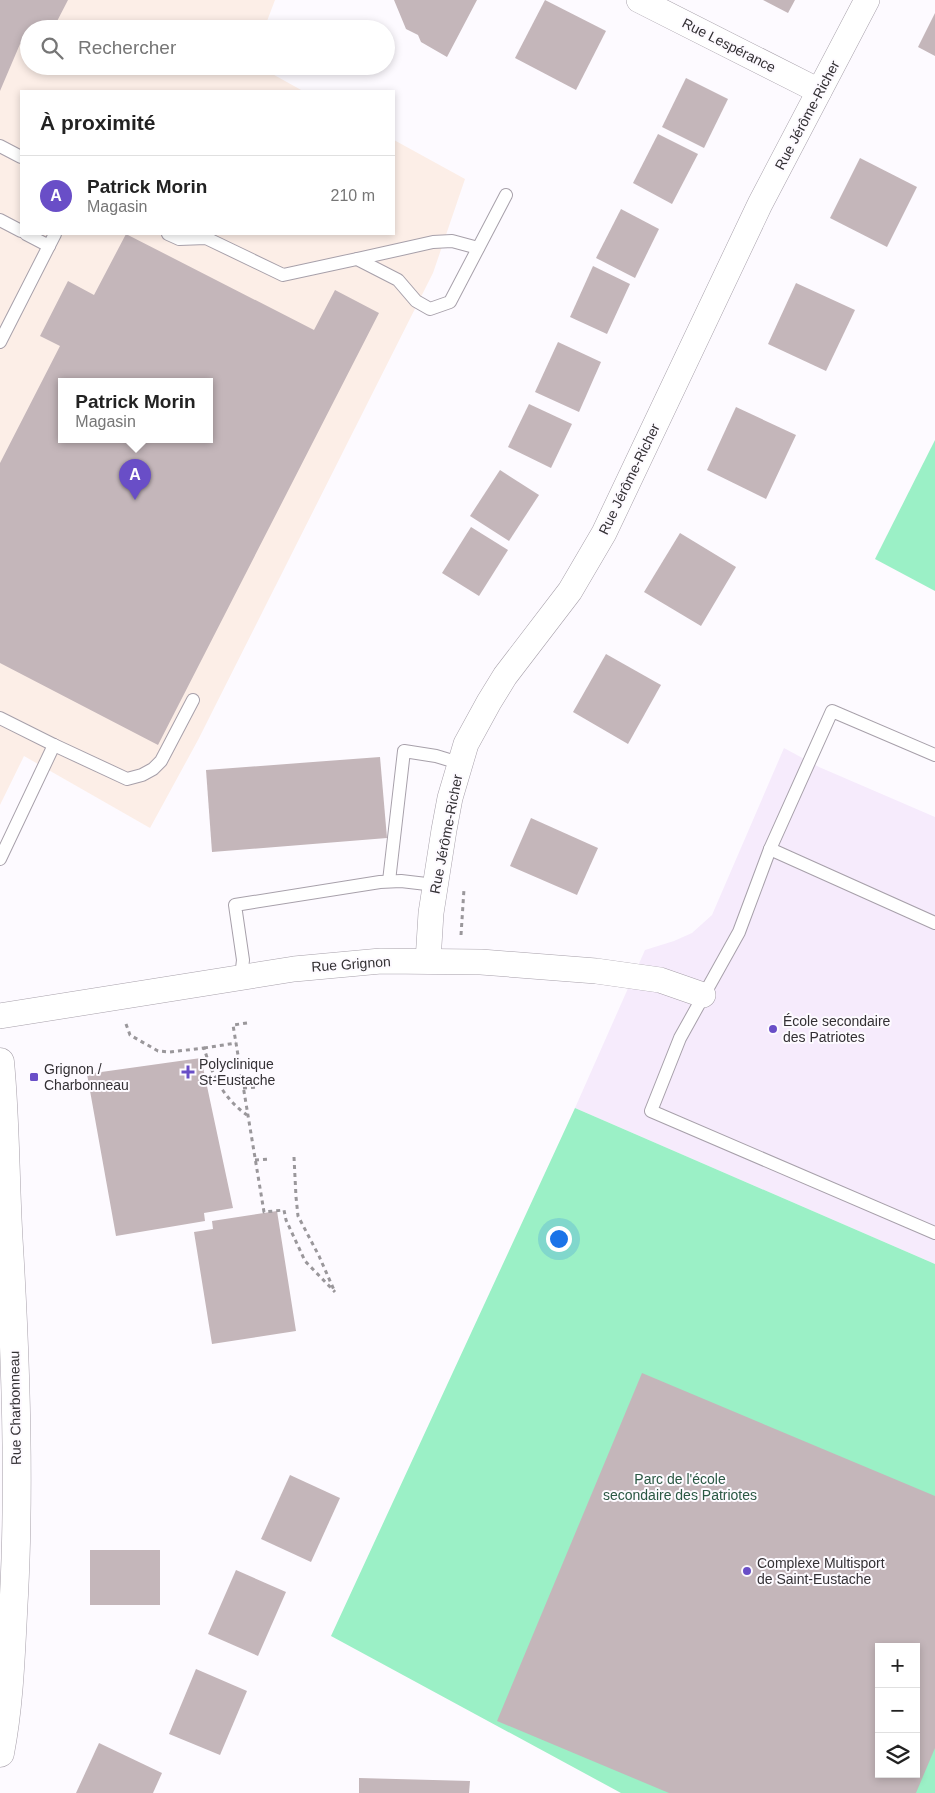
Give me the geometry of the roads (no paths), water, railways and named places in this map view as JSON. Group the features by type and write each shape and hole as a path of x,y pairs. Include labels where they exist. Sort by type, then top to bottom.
{"street":[{"name":"Rue Lespérance","path":"639,0 819,90"},
{"name":"Rue Jérôme-Richer","path":"428,961 431,913 450,798 459,762 476,723 505,676 570,591 604,533 742,241 867,0"},
{"name":"Rue Grignon","path":"0,1016 241,977 350,963 481,962 621,974 660,980 703,995"},
{"name":"Rue Charbonneau","path":"0,1062 14,1351 17,1467 16,1561 12,1643 5,1721 0,1753"}],"lane":[{"path":"0,146 20,156"},
{"path":"357,259 398,280 416,301 430,310 450,302 506,195"},
{"path":"0,220 20,230"},
{"path":"28,235 49,246"},
{"path":"0,342 54,235"},
{"path":"170,235 179,240 206,238 283,275 442,242 464,243 478,248"},
{"path":"0,718 127,779 142,775 153,769 161,761 193,700"},
{"path":"935,754 832,711 770,850 739,932 680,1038 651,1111 935,1233"},
{"path":"0,859 54,745"},
{"path":"390,881 404,751 459,762"},
{"path":"770,850 935,923"},
{"path":"241,977 243,960 235,905 346,886 390,881 435,886"}],"place":[{"name":"Patrick Morin","path":"135,500"},
{"name":"École secondaire des Patriotes","path":"773,1029"},
{"name":"Polyclinique St-Eustache","path":"188,1072"},
{"name":"Grignon / Charbonneau","path":"34,1077"},
{"name":"Complexe Multisport de Saint-Eustache","path":"747,1571"}],"park label":[{"name":"Parc de l'école secondaire des Patriotes","path":"680,1488"}]}
